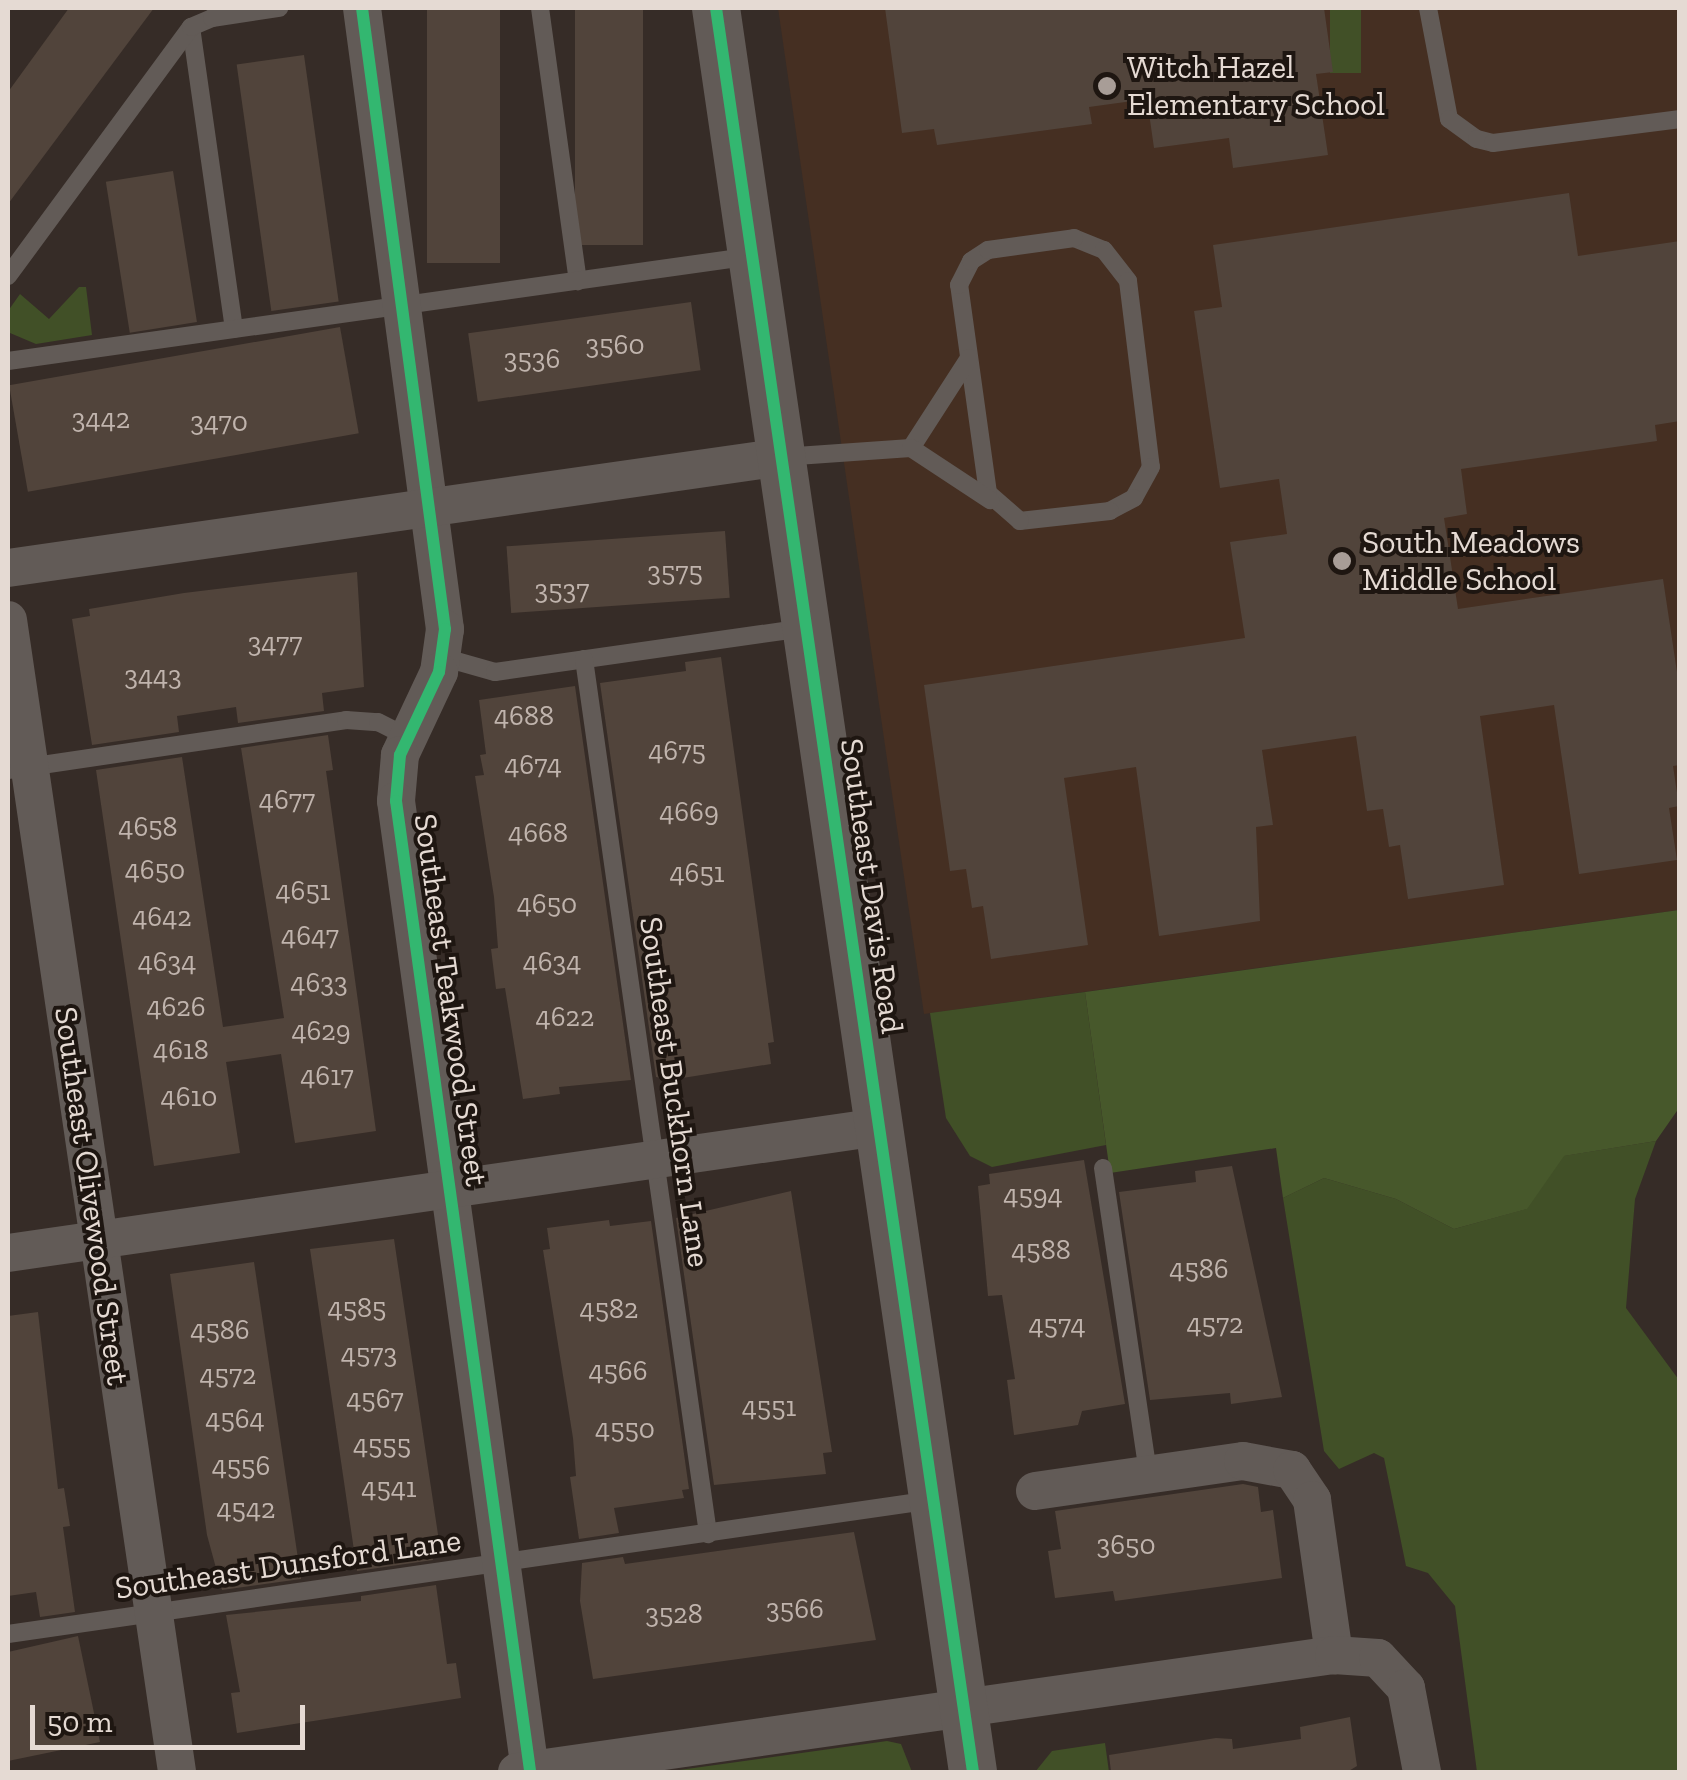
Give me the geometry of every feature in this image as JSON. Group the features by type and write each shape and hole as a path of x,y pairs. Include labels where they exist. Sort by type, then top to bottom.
{"street":[{"name":"Southeast Teakwood Street","path":"362,8 446,628 442,657 406,736 396,801 501,1563 524,1772"},
{"name":"Southeast Davis Road","path":"716,8 973,1772"},
{"path":"8,568 782,457"},
{"name":"Southeast Olivewood Street","path":"8,620 18,768 98,1240 176,1772"},
{"path":"8,1253 450,1193 879,1128"},
{"path":"1034,1491 1243,1461 1292,1470 1312,1500 1334,1656"},
{"path":"524,1772 1334,1656 1378,1658 1406,1688 1422,1772"}],"lane":[{"path":"8,276 191,28 212,18 279,8"},
{"path":"540,8 578,281"},
{"path":"1428,8 1449,119 1477,139 1492,143 1680,119"},
{"path":"191,28 234,329"},
{"path":"782,457 911,448 992,502 1020,520 1043,522 1110,511 1142,489 1152,441 1124,272 1104,250 1074,238 981,253 960,285 992,502"},
{"path":"8,361 752,256"},
{"path":"911,448 969,358"},
{"path":"442,657 495,672 806,628"},
{"name":"Southeast Buckhorn Lane","path":"584,659 708,1534"},
{"path":"18,768 346,720 378,722 406,736"},
{"path":"1102,1168 1148,1474"},
{"name":"Southeast Dunsford Lane","path":"8,1634 933,1500"}],"shaded area":[{"path":"778,8 1679,8 1679,910 924,1014"}],"green space":[{"path":"1330,8 1361,8 1361,73 1330,73"},
{"path":"79,287 86,287 92,335 36,344 10,333 8,311 20,294 49,319"},
{"path":"1679,910 1679,1108 1656,1141 1564,1156 1527,1209 1454,1229 1396,1199 1324,1178 1283,1198 1276,1148 1110,1173 1085,992"},
{"path":"1085,992 1106,1145 992,1167 970,1156 946,1118 930,1013"},
{"path":"1656,1141 1635,1199 1626,1308 1679,1380 1679,1772 1477,1772 1455,1606 1428,1573 1406,1566 1384,1458 1374,1453 1339,1469 1324,1451 1283,1198 1324,1178 1396,1199 1454,1229 1526,1209 1563,1156"},
{"path":"887,1741 901,1744 912,1772 665,1772"},
{"path":"1105,1743 1109,1772 1035,1772 1052,1751"}],"building":[{"path":"69,8 154,8 8,204 8,92"},
{"path":"427,8 500,8 500,263 427,263"},
{"path":"575,8 643,8 643,245 575,245"},
{"name":"Witch Hazel Elementary School","path":"885,8 1324,8 1333,72 1316,74 1328,155 1233,168 1229,138 1154,148 1147,99 1089,107 1092,124 937,145 934,129 902,133"},
{"path":"304,55 339,302 271,311 237,64"},
{"path":"173,171 197,322 130,333 106,182"},
{"name":"South Meadows Middle School","path":"1569,193 1578,256 1680,241 1680,421 1655,425 1657,441 1461,469 1467,514 1444,518 1458,609 1663,579 1680,692 1680,765 1673,766 1679,806 1669,808 1677,860 1579,874 1554,705 1480,716 1504,885 1408,899 1400,845 1389,847 1383,809 1367,811 1356,736 1262,750 1273,825 1256,827 1260,921 1159,936 1136,767 1064,778 1088,945 991,959 983,906 972,908 966,869 950,871 924,685 1245,638 1230,542 1287,534 1279,479 1220,488 1194,311 1222,307 1213,245"},
{"path":"691,302 701,370 478,402 468,333"},
{"path":"340,327 359,433 28,492 9,385"},
{"path":"725,531 730,598 511,613 507,546"},
{"path":"357,572 364,687 322,693 324,711 238,723 236,707 177,716 179,732 92,745 72,619 90,616 89,609 184,593"},
{"path":"721,657 774,1042 768,1043 771,1064 670,1080 656,1077 600,683 686,671 685,662"},
{"path":"575,686 631,1080 559,1087 560,1094 523,1099 505,988 496,989 491,949 498,948 494,897 475,776 484,775 480,755 486,754 479,700"},
{"path":"328,735 333,770 326,771 376,1131 295,1143 281,1054 226,1062 240,1153 154,1166 96,770 182,757 223,1027 284,1018 241,748"},
{"path":"1084,1160 1125,1404 1082,1411 1078,1425 1014,1435 1007,1380 1015,1379 1002,1295 988,1296 978,1186 990,1184 989,1174"},
{"path":"1232,1166 1282,1397 1231,1404 1230,1393 1150,1400 1119,1192 1196,1182 1195,1171"},
{"path":"791,1191 832,1452 823,1453 826,1474 714,1485 676,1218"},
{"path":"609,1220 610,1226 651,1221 689,1489 682,1490 684,1498 614,1508 619,1533 579,1539 570,1477 576,1476 573,1438 543,1250 550,1249 547,1228"},
{"path":"394,1239 440,1548 431,1550 433,1560 357,1571 310,1249"},
{"path":"254,1262 301,1579 222,1590 207,1535 170,1274"},
{"path":"38,1312 58,1489 64,1488 70,1526 63,1527 75,1612 40,1617 36,1592 8,1596 8,1316"},
{"path":"1243,1484 1258,1487 1261,1512 1273,1510 1282,1578 1115,1601 1113,1591 1055,1598 1048,1551 1061,1549 1055,1511"},
{"path":"854,1532 876,1640 593,1679 580,1601 582,1563 623,1557 625,1564"},
{"path":"436,1585 447,1664 456,1663 461,1698 237,1733 231,1693 240,1692 226,1615 361,1601 361,1596"},
{"path":"78,1636 100,1742 8,1761 8,1652"},
{"path":"1350,1717 1357,1766 1347,1772 1111,1772 1109,1755 1216,1738 1232,1739 1233,1749 1301,1739 1300,1727"}],"cycle path":[{"path":"362,8 445,629 439,672 400,755 396,801 530,1771"},
{"path":"716,8 973,1772"}],"place":[{"name":"Witch Hazel Elementary School","path":"1107,86"},
{"name":"South Meadows Middle School","path":"1342,561"}]}
